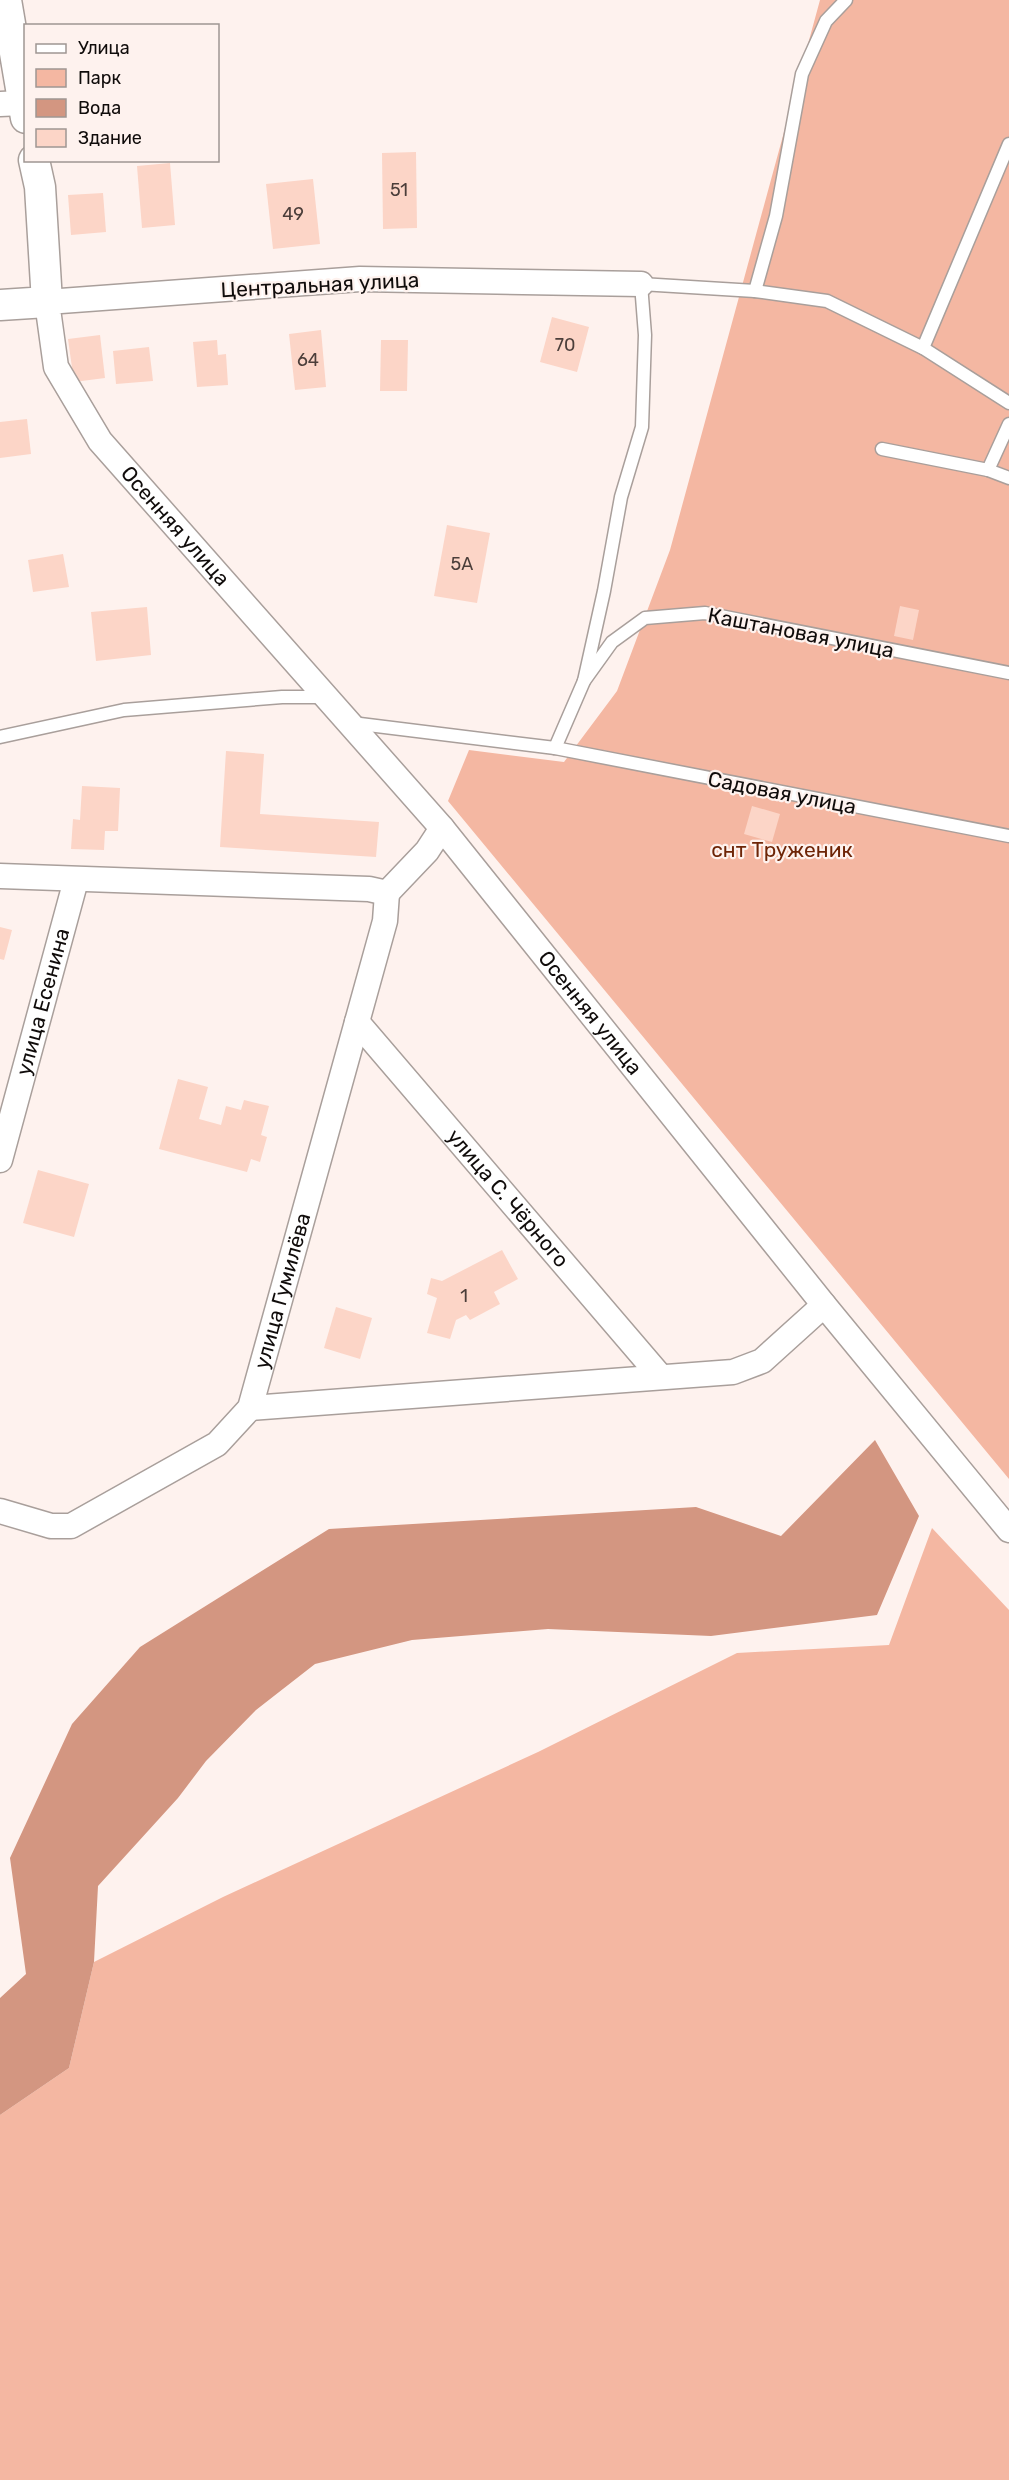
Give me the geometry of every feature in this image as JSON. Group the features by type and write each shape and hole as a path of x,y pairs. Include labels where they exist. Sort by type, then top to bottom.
{"street":[{"path":"6,0 16,108"},
{"path":"34,162 39,187 47,302"},
{"name":"Центральная улица","path":"0,305 360,279 641,284"},
{"name":"Осенняя улица","path":"47,302 56,367 100,441 352,723 442,828 824,1305 1009,1530"},
{"path":"0,876 369,889 387,893 427,850 442,828"},
{"name":"улица Есенина","path":"0,1160 76,879"},
{"name":"улица Гумилёва","path":"0,1511 51,1526 71,1526 217,1444 250,1408 385,921 387,893"},
{"name":"улица С. Чёрного","path":"357,1022 660,1376"},
{"path":"250,1408 733,1372 762,1361 824,1305"}],"lane":[{"path":"755,291 776,216 802,74 826,21 846,0"},
{"path":"923,348 1009,144"},
{"path":"584,681 604,591 621,497 642,427 645,335 641,284 755,291 827,301 923,348 1009,403"},
{"path":"988,470 1009,424"},
{"path":"882,449 988,470 1009,477"},
{"name":"Каштановая улица","path":"555,748 584,681 612,642 645,618 705,613 1009,673"},
{"path":"0,737 123,710 282,697 328,698"},
{"path":"352,723 555,748"},
{"name":"Садовая улица","path":"555,748 1009,836"}],"green space":[{"name":"снт Труженик","path":"820,0 1009,0 1009,1479 448,801 469,750 564,762 617,691 670,550"},
{"path":"932,1528 1009,1610 1009,2480 0,2480 0,2115 69,2068 94,1962 223,1897 538,1752 737,1653 889,1645"}],"water":[{"path":"875,1440 919,1516 877,1615 711,1636 548,1629 412,1640 315,1664 256,1710 206,1761 178,1798 98,1886 94,1962 69,2068 0,2115 0,1998 26,1974 10,1858 72,1724 140,1647 329,1529 696,1507 781,1536"}],"building":[{"path":"416,152 417,228 383,229 382,153"},
{"path":"170,163 175,225 142,228 137,166"},
{"path":"313,179 320,244 273,249 266,184"},
{"path":"103,193 106,232 71,235 68,195"},
{"path":"552,317 589,327 577,372 540,362"},
{"path":"321,330 326,387 295,390 289,334"},
{"path":"100,335 105,378 74,382 68,339"},
{"path":"217,340 218,355 226,354 228,385 197,387 193,342"},
{"path":"381,340 408,340 407,391 380,391"},
{"path":"149,347 153,381 116,384 113,351"},
{"path":"27,419 31,454 0,458 0,422"},
{"path":"447,525 490,533 477,603 434,596"},
{"path":"63,554 69,587 33,592 28,560"},
{"path":"900,606 919,610 913,640 894,636"},
{"path":"147,607 151,655 96,661 91,612"},
{"path":"226,751 264,754 260,814 379,822 376,857 220,847"},
{"path":"82,786 120,788 118,831 105,831 104,850 71,849 73,819 80,820"},
{"path":"752,806 780,814 772,842 744,834"},
{"path":"0,927 12,930 4,960 0,959"},
{"path":"178,1079 208,1087 199,1119 221,1125 226,1106 241,1110 244,1100 269,1106 261,1135 267,1137 260,1162 251,1159 247,1172 159,1149"},
{"path":"38,1170 89,1184 74,1237 23,1223"},
{"path":"502,1250 518,1279 494,1292 500,1304 470,1320 466,1315 456,1320 450,1339 427,1333 437,1298 427,1294 431,1278 442,1281"},
{"path":"336,1307 372,1318 360,1359 324,1348"}]}
